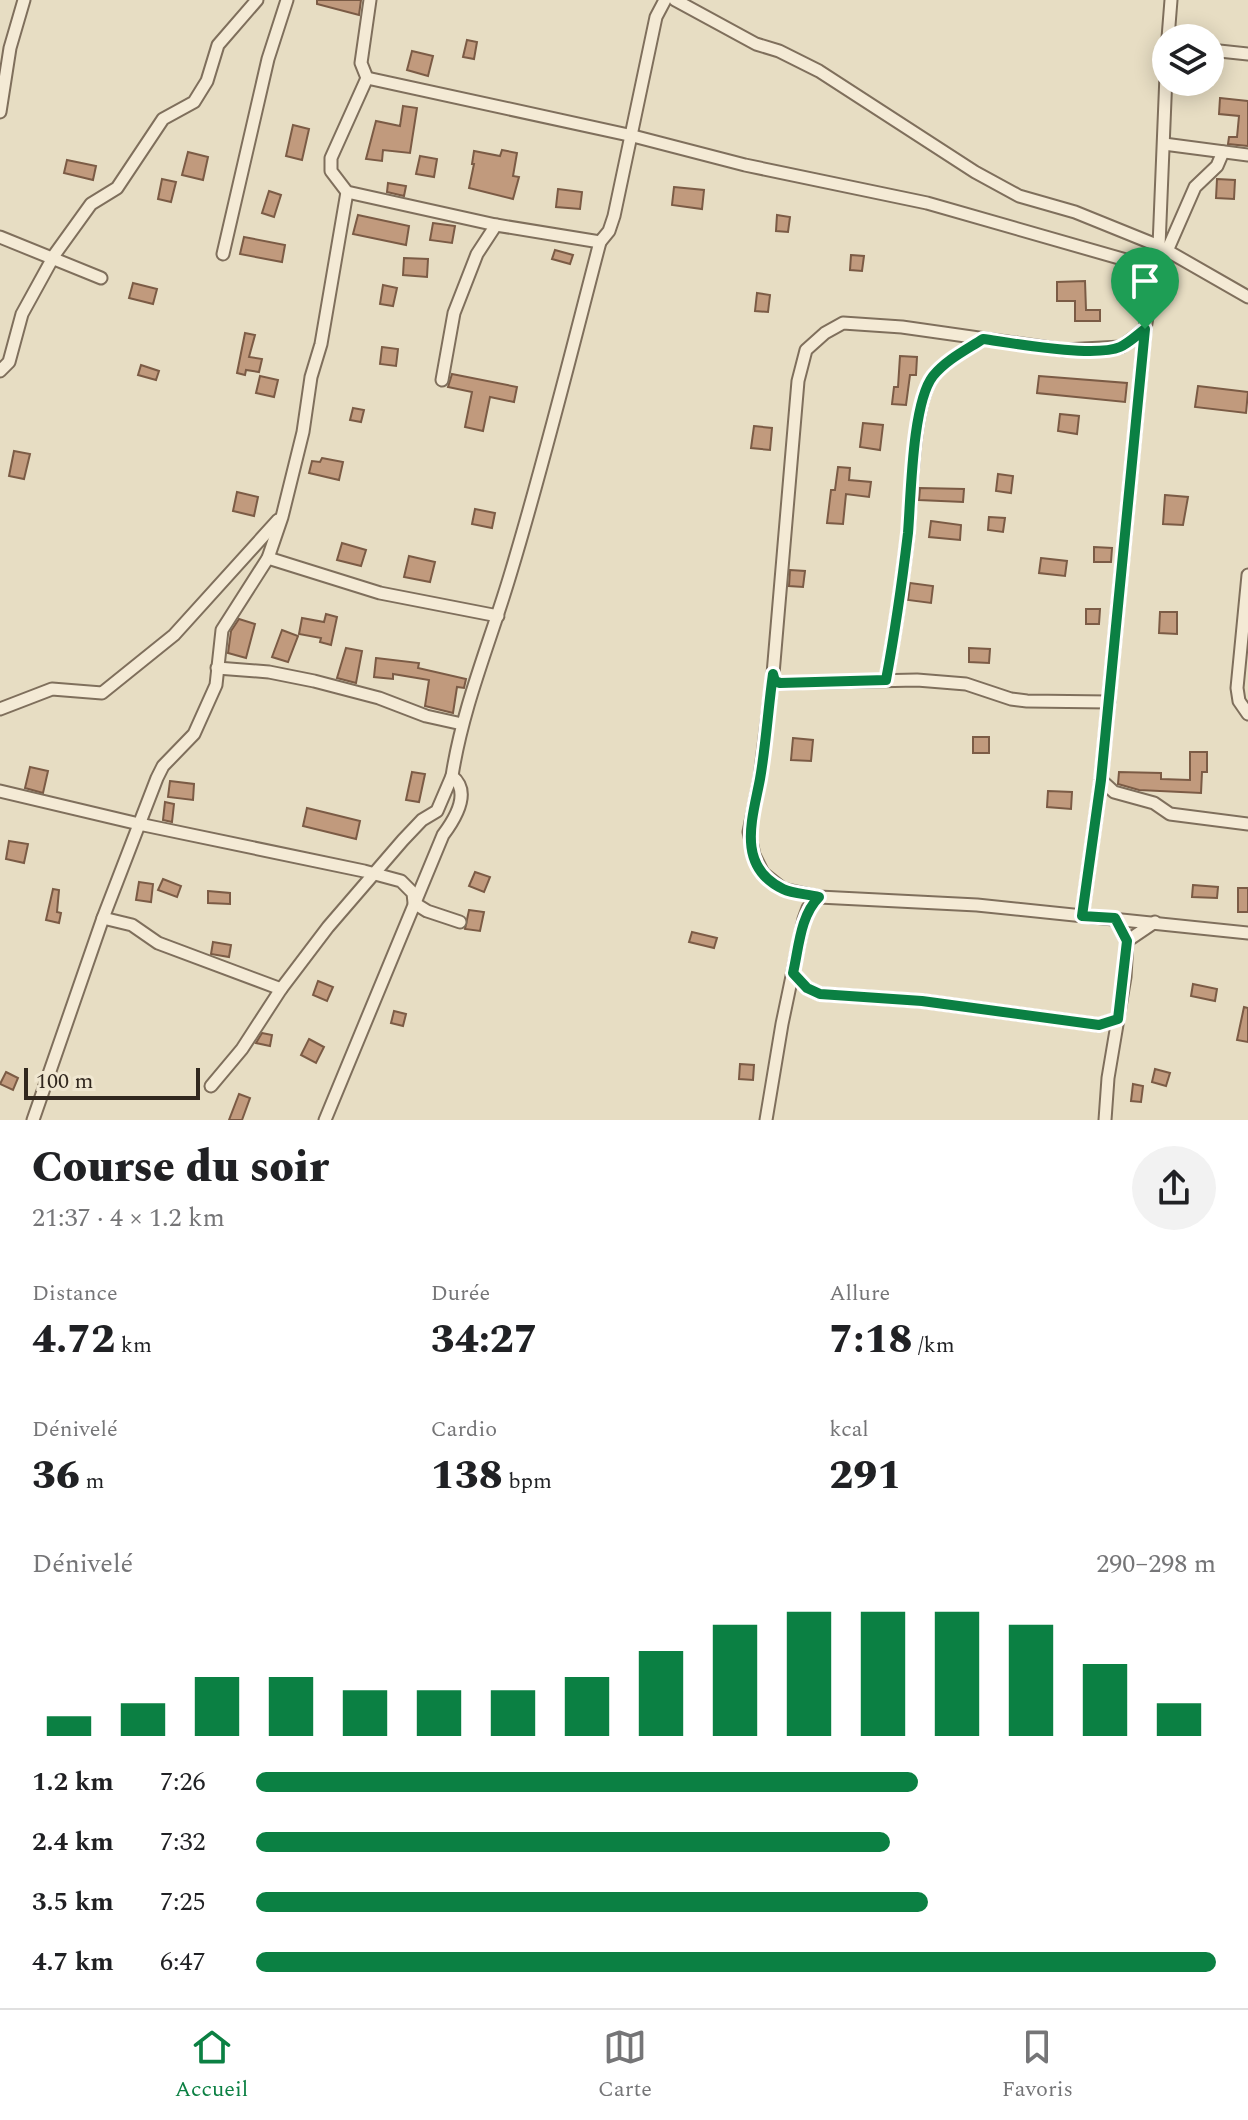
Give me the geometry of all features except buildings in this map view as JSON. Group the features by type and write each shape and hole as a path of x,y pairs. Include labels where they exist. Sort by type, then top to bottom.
{"street":[{"path":"0,112 10,48 24,0"},
{"path":"0,371 9,362 22,314 52,259 91,204 117,188 163,119 194,102 207,81 218,45 257,0"},
{"path":"223,254 268,59 287,0"},
{"path":"370,0 361,63 367,78 331,158 331,171 347,192 496,225 600,242"},
{"path":"211,1086 242,1049 281,989 328,927 403,840 422,820 437,811 452,776 462,724 539,478 600,242 609,231 614,216 656,17 665,0"},
{"path":"675,0 756,44 779,51 819,71 975,172 1019,196 1075,212 1163,248 1248,297"},
{"path":"1169,24 1171,0"},
{"path":"1224,51 1248,54"},
{"path":"367,78 633,136 745,165 927,203 1154,268"},
{"path":"1163,248 1165,96"},
{"path":"1164,144 1248,155"},
{"path":"1082,916 1101,780 1145,329 1154,268 1195,187 1217,166 1223,152"},
{"path":"33,1120 139,824 163,766 194,734 216,685 222,630 268,558 282,517 303,432 311,377 321,344 347,192"},
{"path":"442,380 454,313 477,254 496,225"},
{"path":"0,237 101,278"},
{"path":"1145,329 1121,347 1064,350 902,327 843,323 825,333 806,350 798,381 773,674 760,778 749,832 754,855 763,873 783,889 819,897 977,905 1248,933"},
{"path":"886,680 900,599 912,469 923,396 933,376 983,339"},
{"path":"0,709 52,689 102,693 174,635 282,517"},
{"path":"268,558 380,593 498,616"},
{"path":"1248,575 1237,688 1239,701 1248,714"},
{"path":"217,668 269,672 314,681 462,724"},
{"path":"773,674 775,681 780,683 886,680 966,684 1011,699 1109,702"},
{"path":"325,1120 443,835 454,821 462,796 461,786 452,776"},
{"path":"1101,780 1114,792 1154,803 1170,814 1248,824"},
{"path":"0,791 376,874 401,881 413,893 414,903"},
{"path":"766,1120 804,919 808,908 819,897"},
{"path":"414,903 427,911 460,922"},
{"path":"103,918 132,925 158,943 281,989"},
{"path":"1105,1120 1127,941 1115,918"},
{"path":"1127,941 1155,922"},
{"path":"793,973 807,988 820,994 922,1001 1099,1025 1118,1019"}],"route":[{"path":"1145,329 1101,780 1082,916 1115,918 1127,941 1118,1019 1099,1025 922,1001 820,994 807,988 793,973 804,919 808,908 819,897 783,889 763,873 754,855 749,832 760,778 773,674 775,681 780,683 886,680 900,599 912,469 923,396 933,376 983,339 1064,350 1112,349 1121,347 1145,329"}]}
